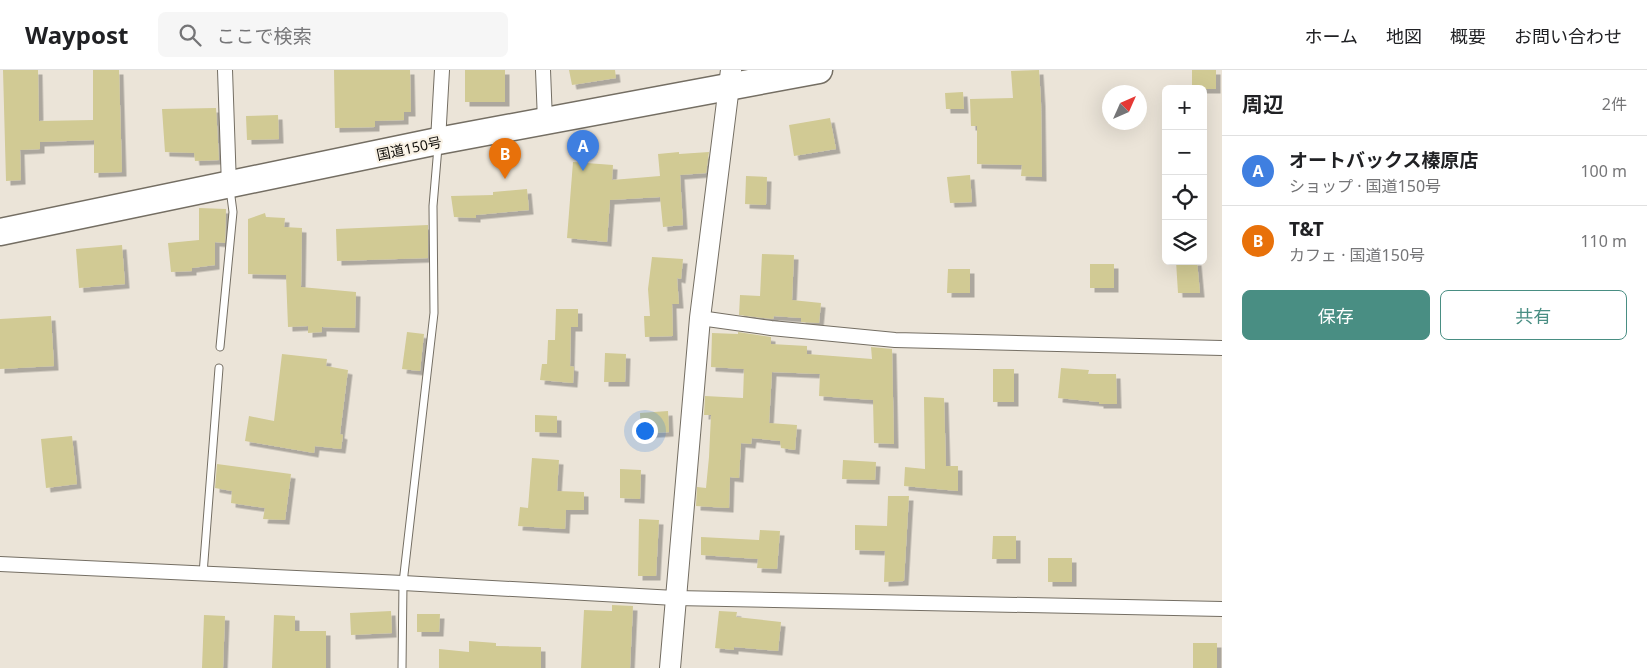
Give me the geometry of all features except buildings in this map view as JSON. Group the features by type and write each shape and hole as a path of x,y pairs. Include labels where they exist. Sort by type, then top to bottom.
{"highway":[{"name":"国道150号","path":"0,232 230,186 438,141 544,122 729,79 819,70"}],"street":[{"path":"225,70 230,186"},
{"path":"438,141 442,70"},
{"path":"543,70 544,122"},
{"path":"670,668 700,318 721,161 729,79"},
{"path":"700,318 771,328 895,340 1222,348"},
{"path":"0,564 675,598 1222,608"}],"lane":[{"path":"402,668 403,583 434,313 433,206 438,141"},
{"path":"220,347 233,212 230,186"},
{"path":"204,574 219,368"}],"place":[{"name":"オートバックス榛原店","path":"583,171"},
{"name":"T&T","path":"505,179"}]}
